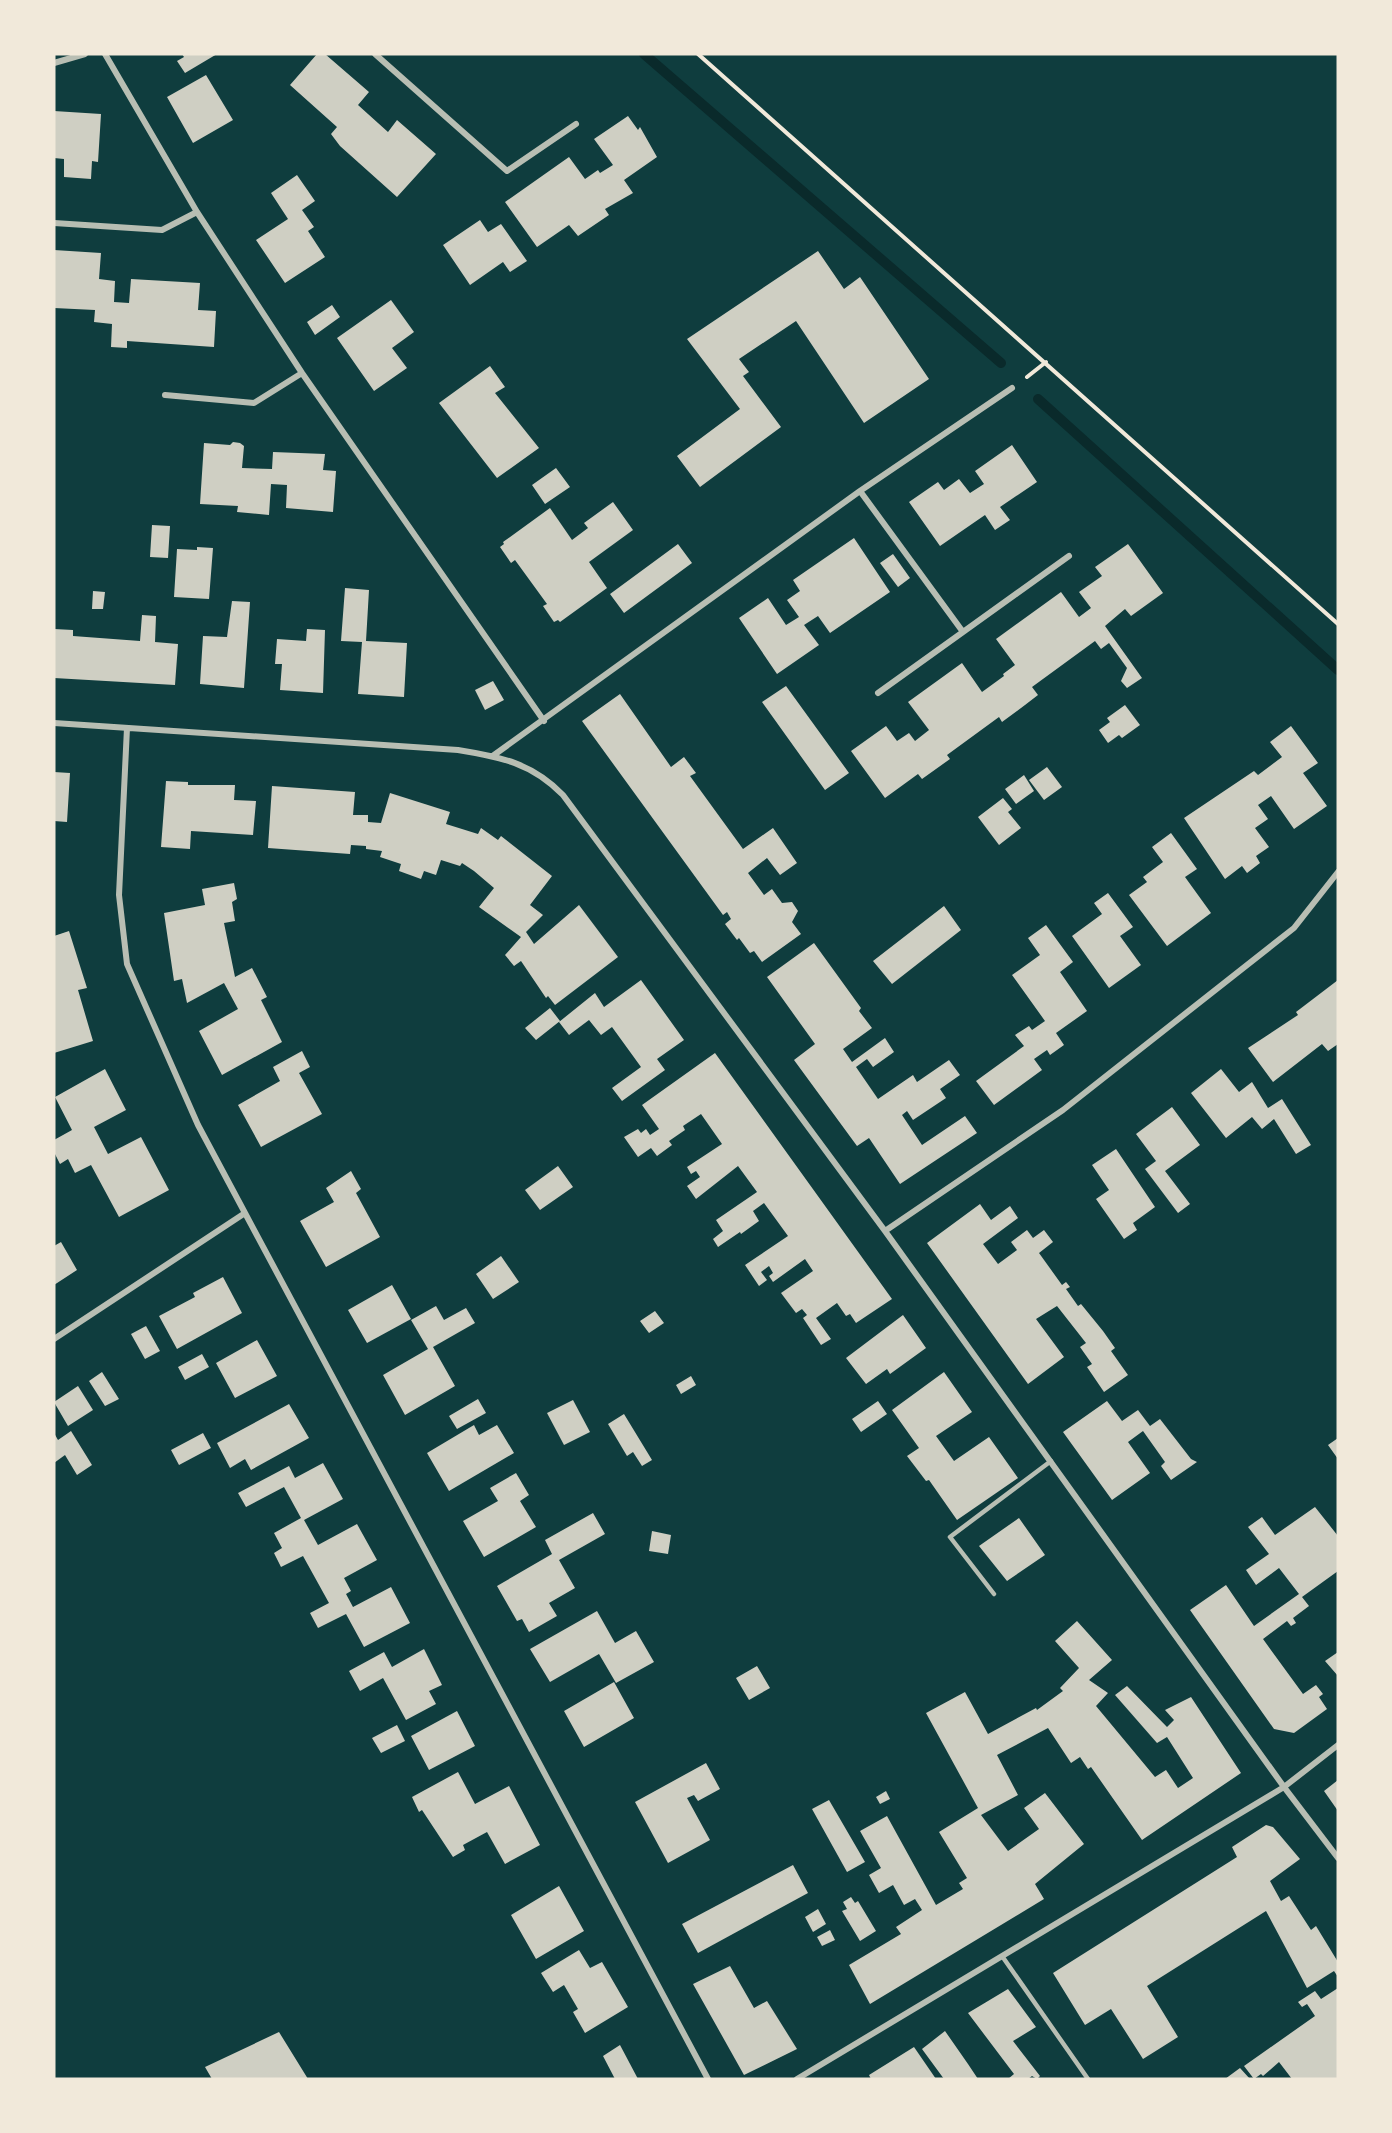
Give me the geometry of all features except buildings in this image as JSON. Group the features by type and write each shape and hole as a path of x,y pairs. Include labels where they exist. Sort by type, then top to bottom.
{"street":[{"path":"54,63 85,54"},
{"path":"105,54 196,212 302,373 544,721"},
{"path":"375,54 507,171 576,124"},
{"path":"54,224 162,230 196,212"},
{"path":"165,395 254,403 302,373"},
{"path":"494,755 860,491 1012,388"},
{"path":"860,491 963,632"},
{"path":"878,693 1069,556"},
{"path":"54,723 458,750 494,755 523,765 545,777 563,795 885,1231 1284,1787 1338,1857"},
{"path":"127,728 119,895 127,964 198,1125 708,2079"},
{"path":"885,1231 1063,1110 1294,928 1338,872"},
{"path":"54,1340 244,1213"},
{"path":"797,2079 1284,1787 1338,1746"}],"lane":[{"path":"994,1594 950,1537 1051,1461"},
{"path":"1002,1956 1088,2079"}],"path":[{"path":"698,54 1338,624"}],"waterway":[{"path":"644,54 1001,363"},
{"path":"1038,399 1338,670"}]}
